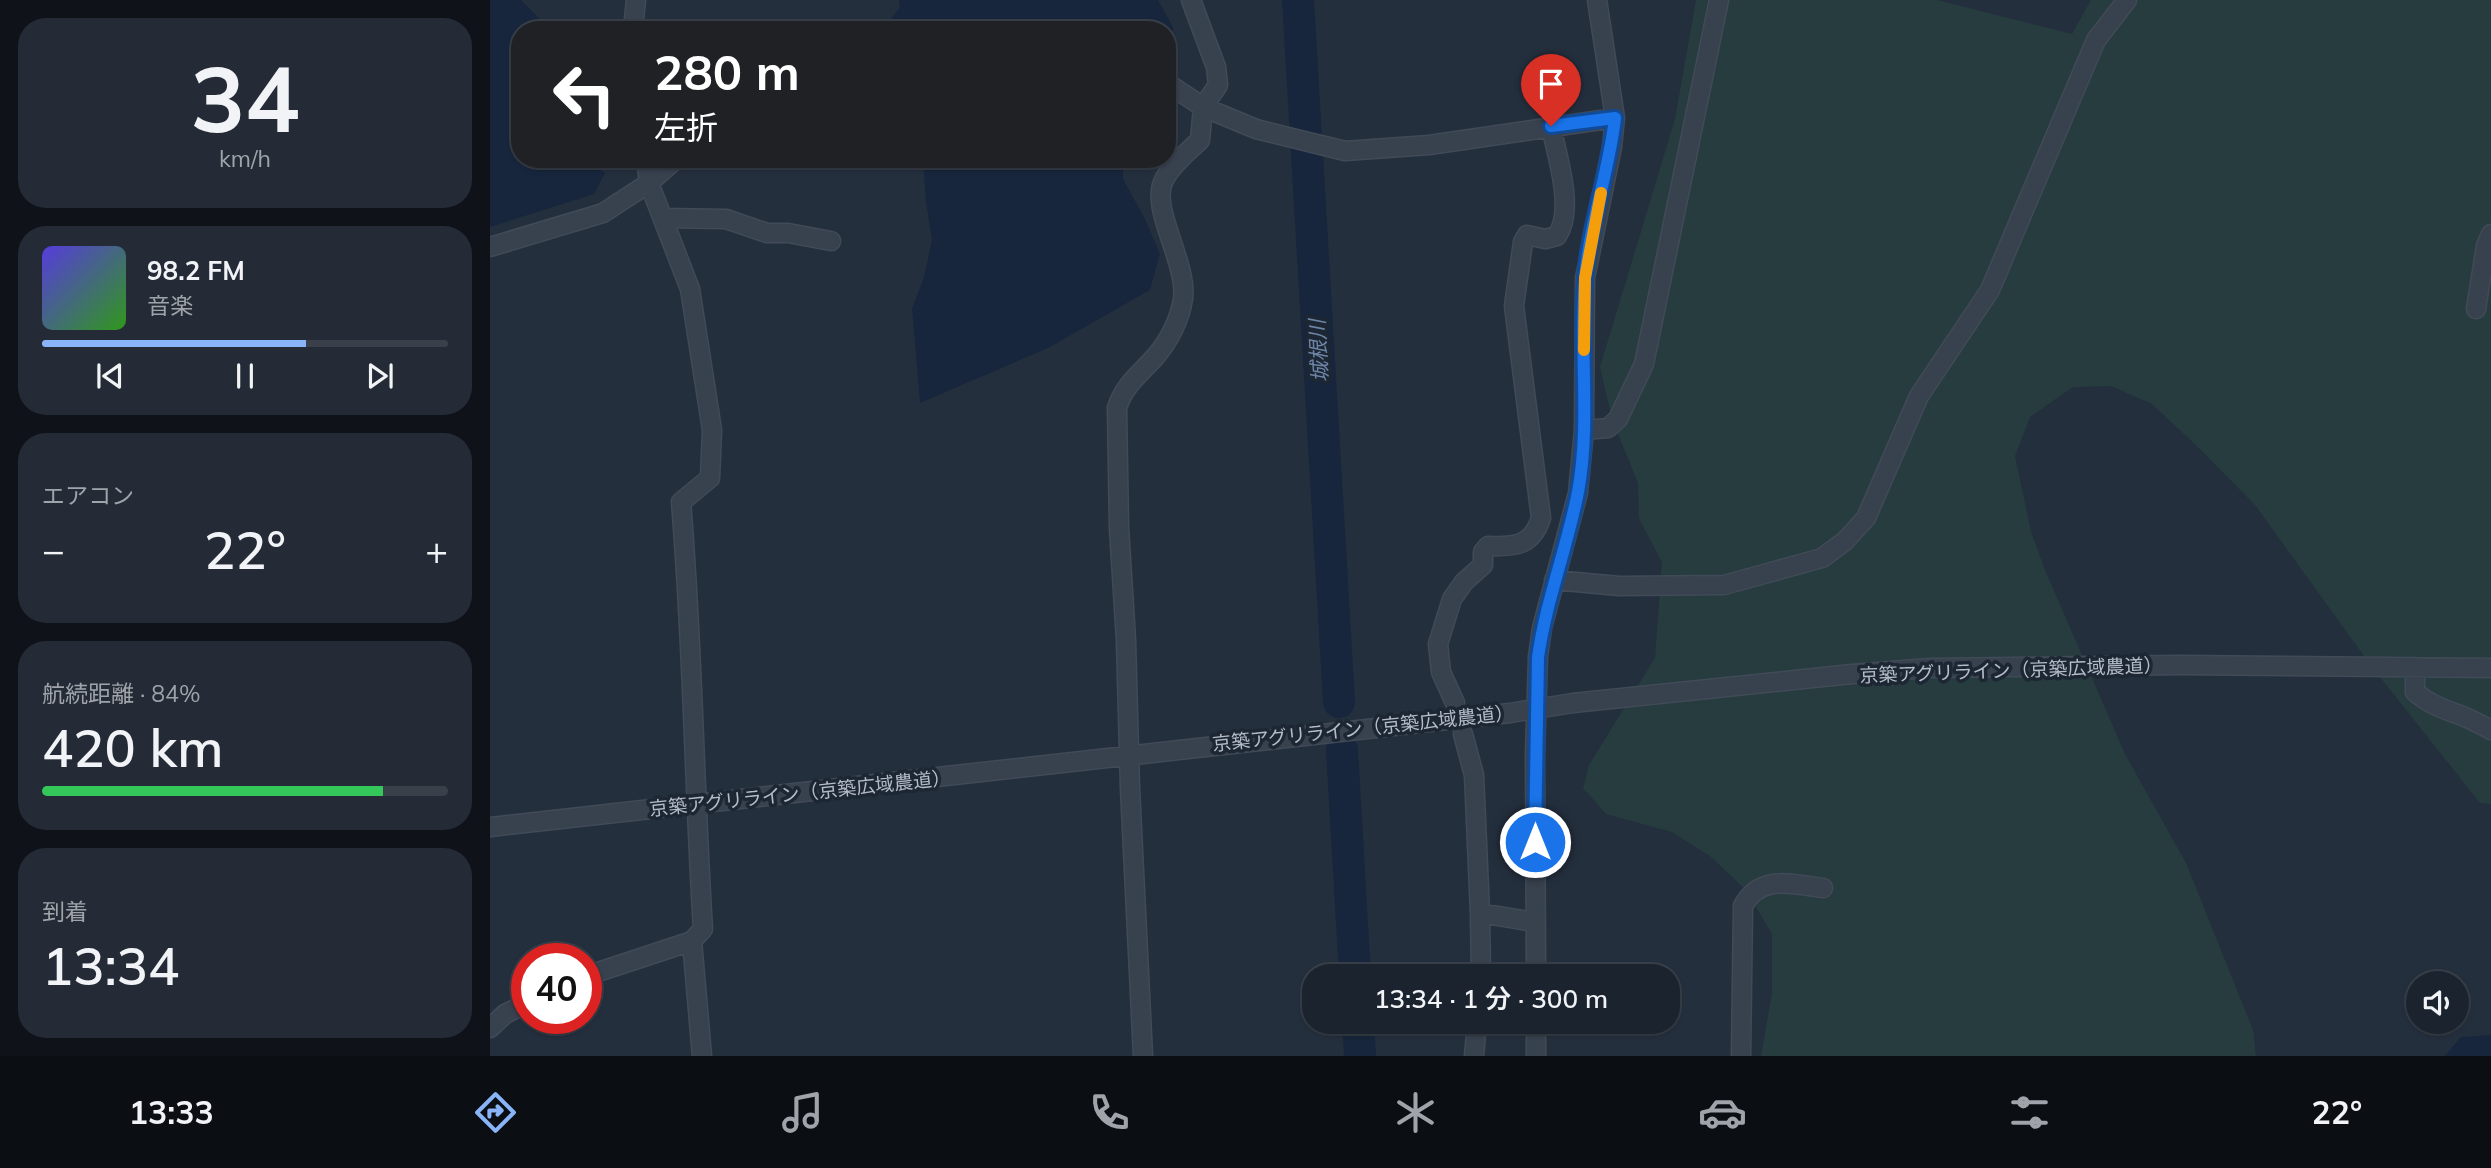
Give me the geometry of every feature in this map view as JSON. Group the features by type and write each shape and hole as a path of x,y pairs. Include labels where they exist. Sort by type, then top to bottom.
{"street":[{"path":"634,21 636,0"},
{"path":"1176,163 1200,140 1203,107 1218,85 1216,67 1191,0"},
{"path":"1536,964 1538,657 1542,628 1578,493 1584,430 1585,278 1612,147 1615,118 1597,0"},
{"path":"1584,430 1608,428 1618,419 1644,364 1719,0"},
{"path":"1554,580 1619,586 1724,585 1822,558 1845,541 1866,518 1919,396 1990,290 2096,40 2127,0"},
{"path":"1176,89 1203,107 1256,129 1345,151 1429,145 1615,118"},
{"path":"1455,703 1441,672 1438,644 1452,599 1464,582 1483,565 1483,552 1488,546 1510,547 1523,542 1536,533 1541,518 1514,306 1523,242 1527,235 1545,239 1558,236 1565,225 1566,205 1551,126"},
{"path":"602,971 692,940 703,929 681,502 710,478 712,430 690,289 649,183 647,168"},
{"path":"490,247 603,213 649,183 666,168"},
{"path":"1143,1056 1119,527 1118,408 1121,395 1128,384 1155,357 1167,340 1178,318 1183,298 1183,277 1159,197 1164,179 1172,168"},
{"path":"663,218 726,219 767,233 788,233 831,241"},
{"path":"2476,309 2486,246 2491,234"},
{"name":"京築アグリライン（京築広域農道）","path":"490,827 1852,674 1930,668 2167,665 2491,668"},
{"path":"2415,667 2414,692 2424,701 2491,730"},
{"path":"1463,734 1474,775 1481,964"},
{"path":"1741,1056 1744,906 1750,893 1763,886 1784,882 1823,888"},
{"path":"1480,913 1535,922"},
{"path":"692,940 702,1056"},
{"path":"490,1028 511,1011"},
{"path":"1474,1056 1476,1034"},
{"path":"1536,1034 1536,1056"}],"green space":[{"path":"1696,0 1937,0 2072,34 2091,0 2491,0 2491,804 2480,803 2372,667 2255,505 2152,404 2111,386 2073,387 2030,417 2015,456 2031,532 2045,570 2125,754 2186,863 2253,1030 2256,1056 1761,1056 1772,993 1772,934 1746,890 1710,856 1672,832 1606,814 1583,788 1589,765 1655,658 1662,563 1639,518 1638,483 1612,419 1600,367 1675,119"}],"water":[{"path":"490,0 521,0 542,21 511,21 511,168 598,168 605,173 594,194 490,227"},
{"path":"899,0 1158,0 1170,21 890,21 900,7"},
{"path":"924,168 1123,168 1123,179 1160,254 1150,290 1048,348 920,403 912,309 924,277 932,240"},
{"path":"2491,1035 2491,1056 2445,1056 2461,1037"}],"waterway":[{"name":"城根川","path":"1298,0 1339,702"},
{"name":"城根川","path":"1342,750 1354,964"},
{"name":"城根川","path":"1359,1034 1360,1056"}],"slow traffic":[{"path":"1584,350 1585,278 1601,193"}],"route":[{"path":"1535,842 1538,657 1542,628 1578,493 1584,430 1585,278 1612,147 1615,118 1551,126"}]}
